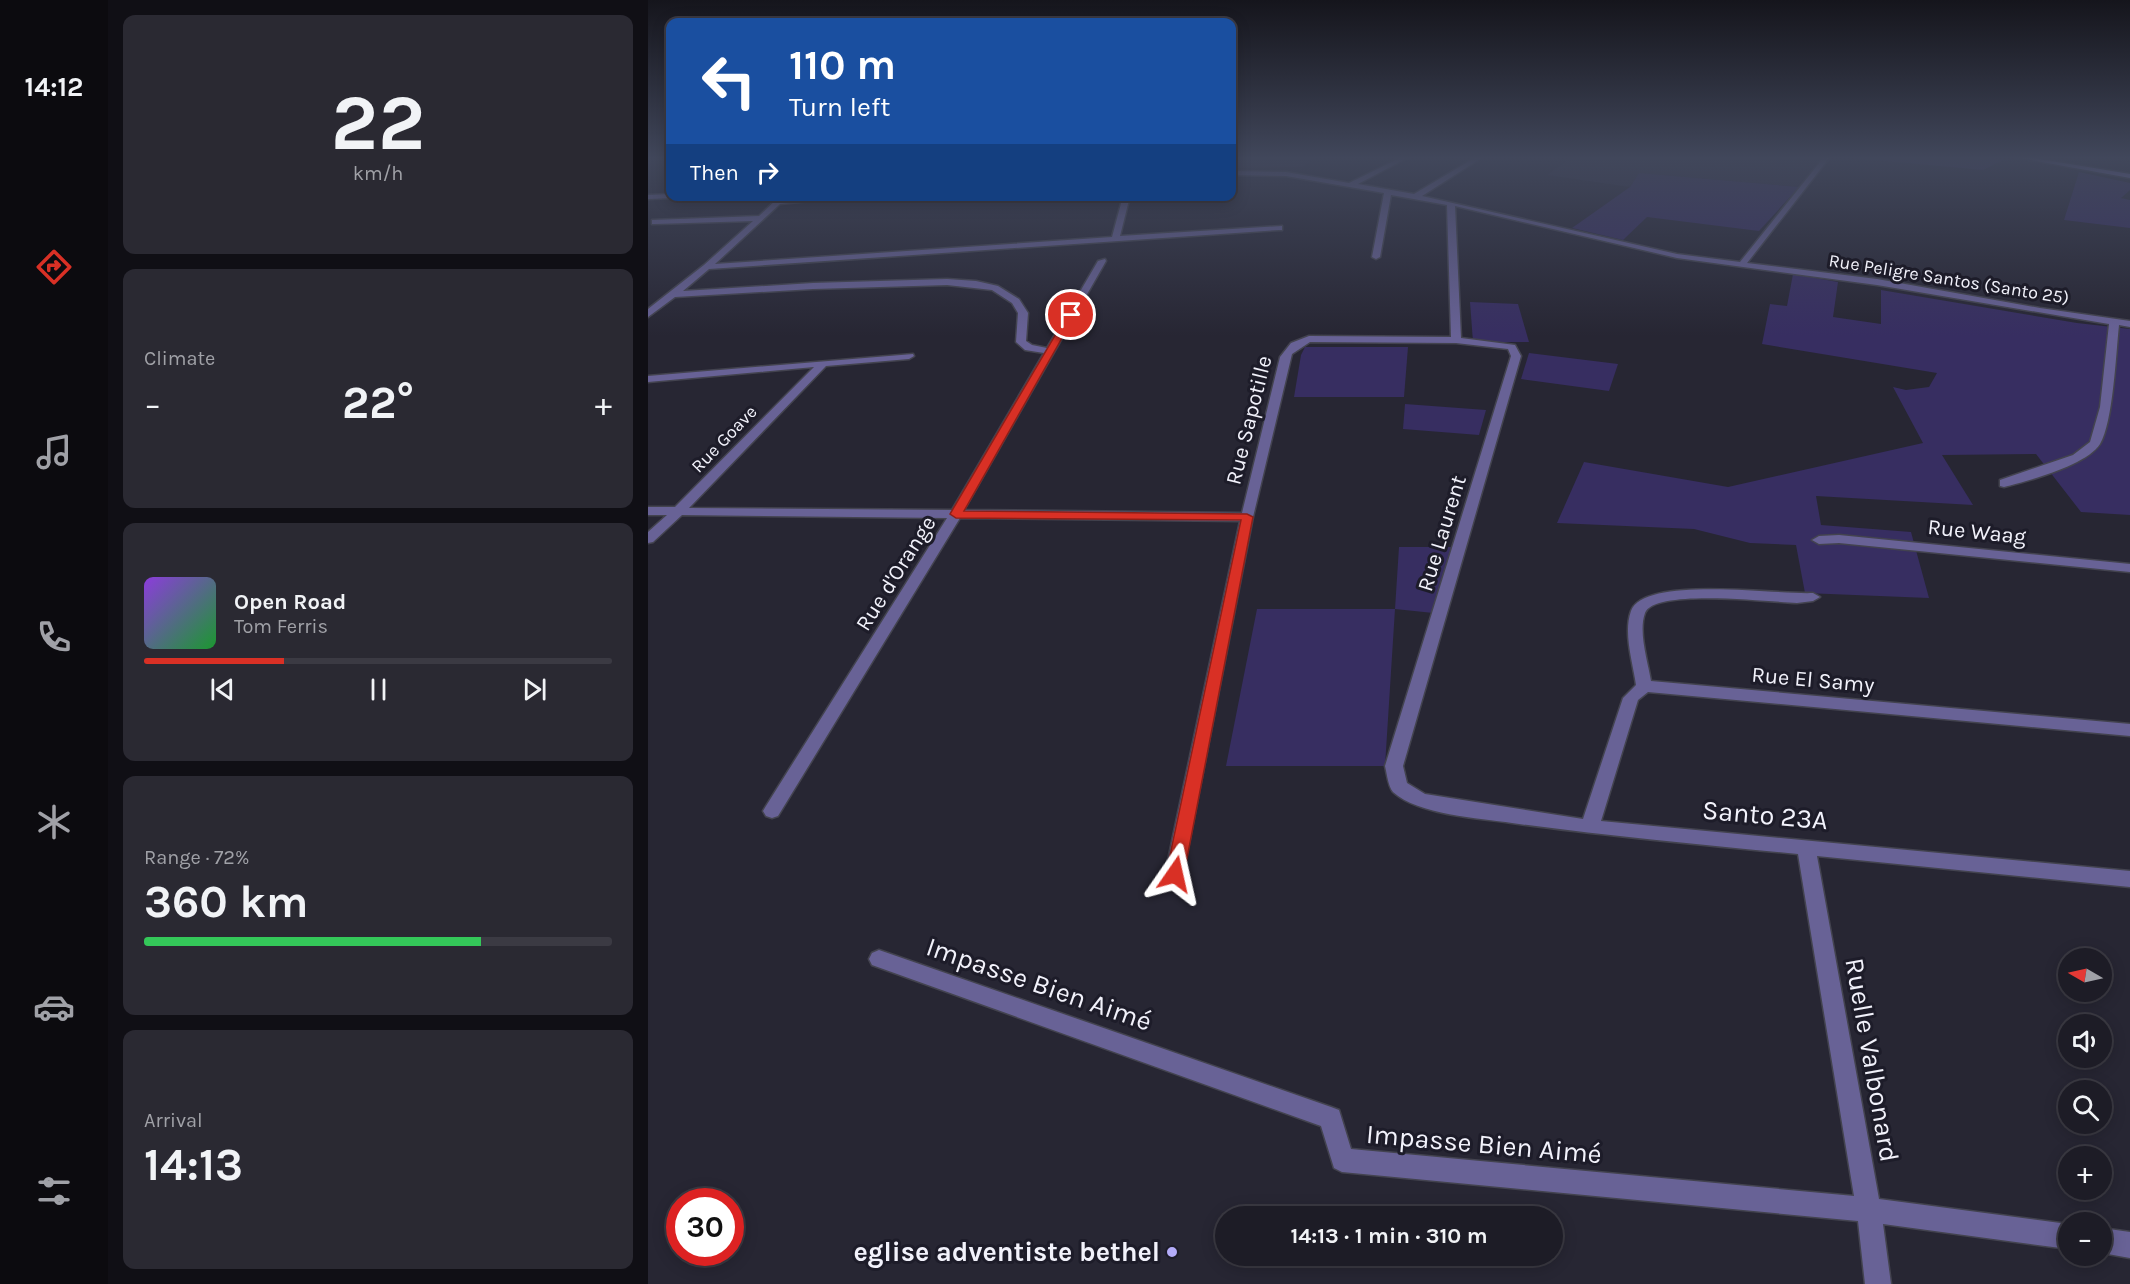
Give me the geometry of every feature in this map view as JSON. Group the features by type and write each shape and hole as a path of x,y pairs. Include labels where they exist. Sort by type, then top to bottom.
{"street":[{"path":"1115,239 1121,217"},
{"path":"1376,257 1384,217"},
{"path":"1452,217 1456,340"},
{"name":"Rue Peligre Santos (Santo 25)","path":"1510,217 1677,256 1877,282 2130,324"},
{"path":"1742,264 1779,217"},
{"path":"655,222 762,218"},
{"path":"648,314 707,267 762,218"},
{"path":"707,267 1279,228"},
{"name":"Rue d'Orange","path":"772,811 956,514 1102,261"},
{"path":"673,294 813,286 947,282 975,284 996,288 1016,301 1023,313 1021,342 1029,348 1050,351"},
{"path":"2004,483 2077,459 2095,444 2105,407 2114,323"},
{"name":"Rue Sapotille","path":"1175,874 1247,517 1288,350 1298,343 1324,338 1456,340"},
{"name":"Rue Laurent","path":"1399,787 1394,766 1400,742 1516,357 1512,346 1456,340"},
{"path":"648,379 909,356"},
{"name":"Rue Goave","path":"648,539 679,511 824,363"},
{"path":"648,511 1247,517"},
{"name":"Rue Waag","path":"1819,540 1839,539 2130,568"},
{"path":"1590,827 1631,698 1644,686 1636,617 1639,606 1650,599 1681,593 1793,599 1813,597"},
{"name":"Rue El Samy","path":"1644,686 2130,730"},
{"name":"Santo 23A","path":"1399,787 1420,800 1448,806 1590,827 2130,879"},
{"name":"Ruelle Valbonard","path":"1806,846 1869,1210 1878,1284"},
{"name":"Impasse Bien Aimé","path":"879,960 1331,1118 1342,1160 1869,1210 2058,1236"},
{"path":"2112,1242 2130,1245"}],"shaded area":[{"path":"1588,217 1772,217 1759,231 1647,217 1623,240 1572,228"},
{"path":"2065,217 2130,217 2130,228 2064,220"},
{"path":"1793,274 1838,282 1833,317 1881,324 1881,290 2077,323 2130,329 2130,515 2081,512 2036,454 1942,455 1973,505 1816,496 1821,525 1911,532 1929,598 1805,593 1796,545 1750,543 1694,529 1557,523 1584,462 1728,487 1923,443 1893,387 1906,390 1929,387 1937,373 1762,344 1770,304 1787,306"},
{"path":"1470,302 1518,304 1529,342 1473,342"},
{"path":"1305,347 1408,347 1404,397 1294,397 1301,355"},
{"path":"1529,353 1618,364 1609,391 1521,379"},
{"path":"1405,404 1486,410 1479,435 1403,429"},
{"path":"1399,547 1452,547 1443,614 1395,609"},
{"path":"1257,609 1395,609 1385,766 1226,766"}],"place":[{"name":"eglise adventiste bethel","path":"1172,1252"}],"route":[{"path":"1071,315 956,514 1247,517 1175,874"}]}
